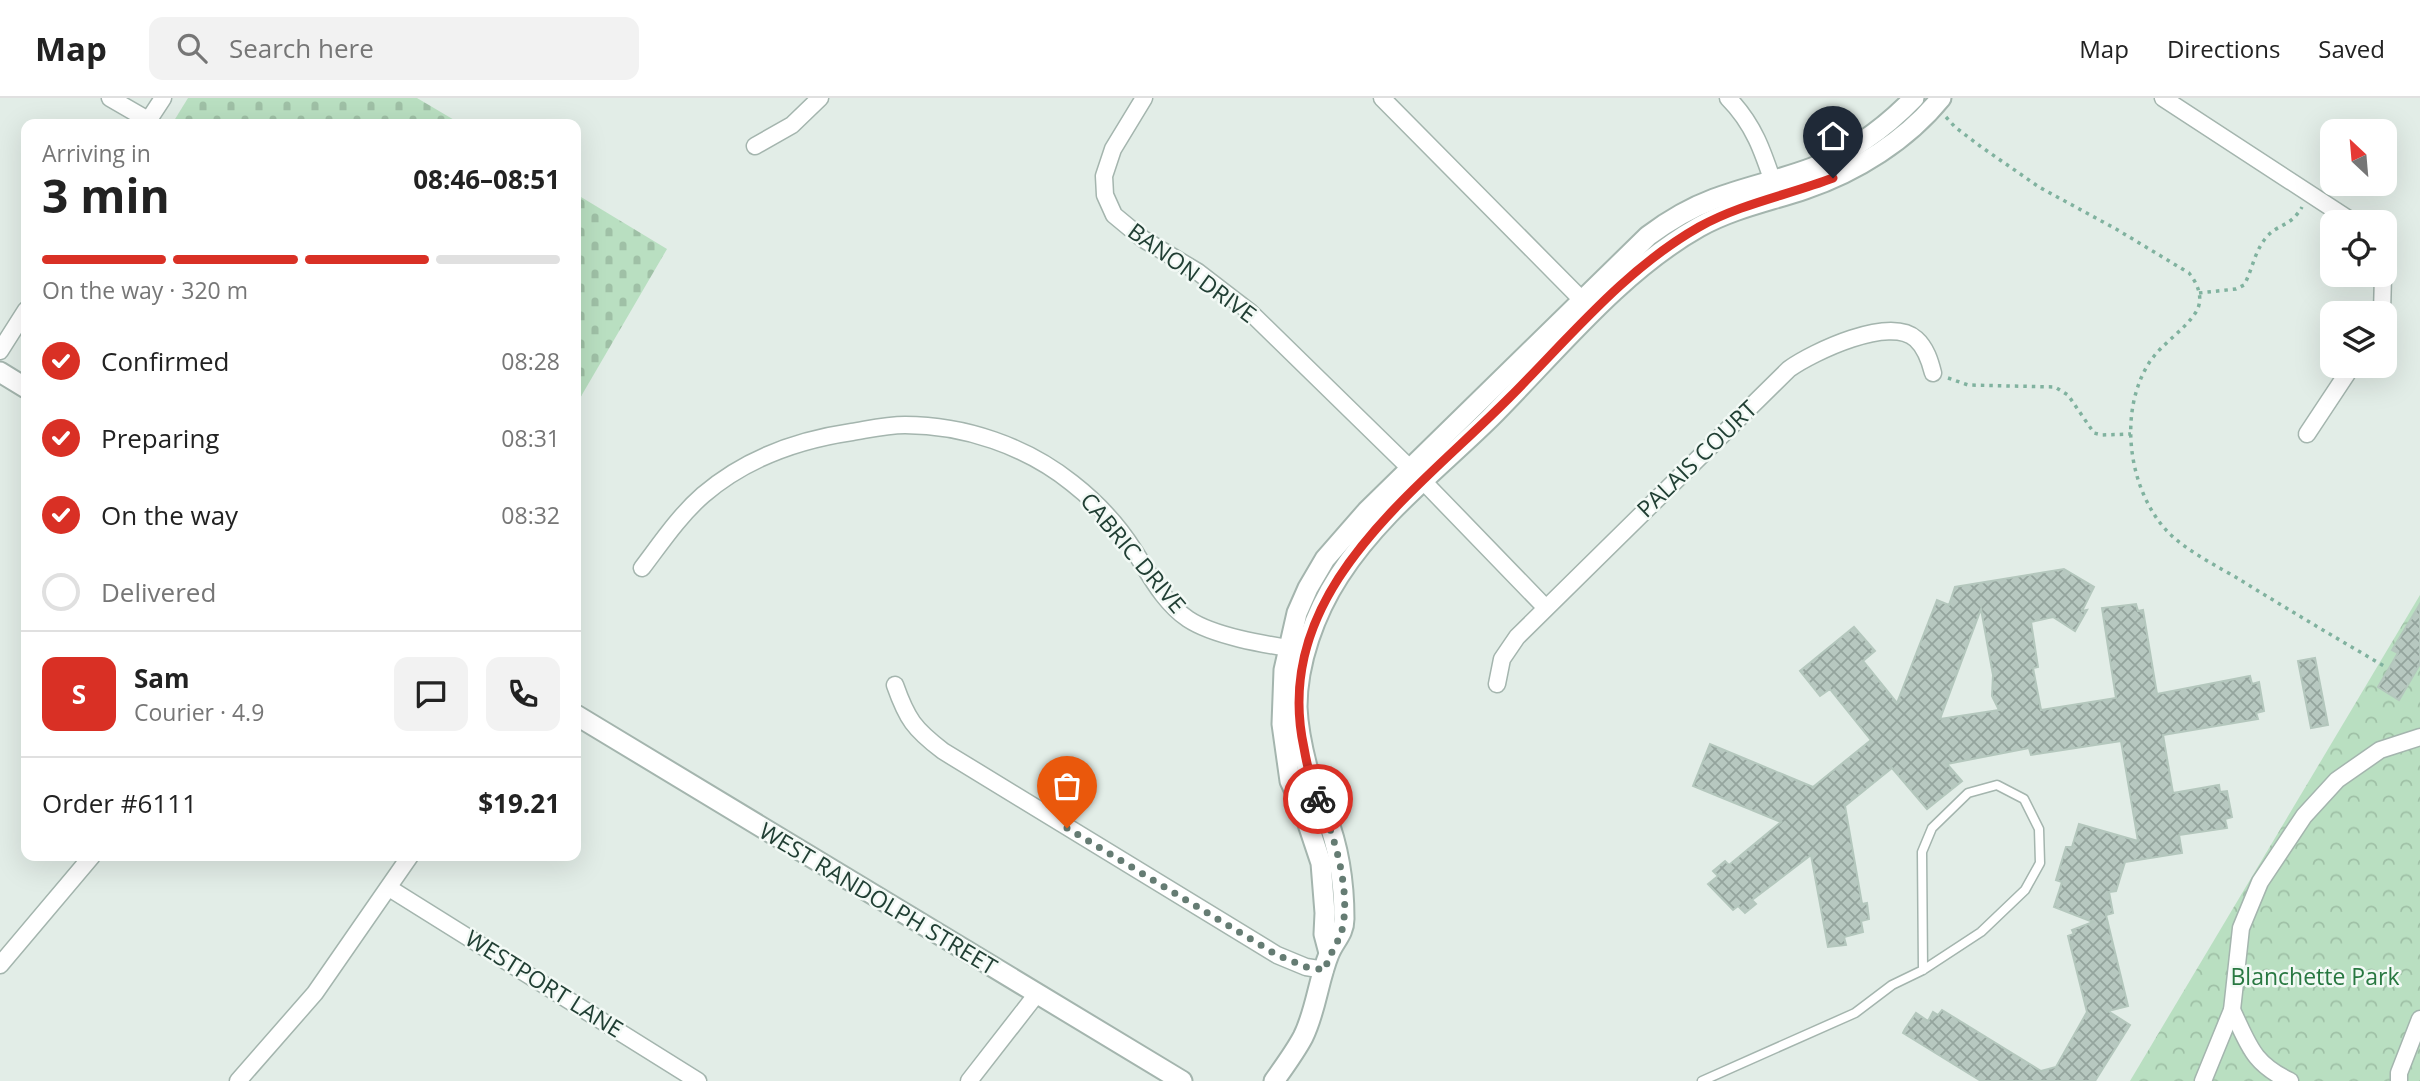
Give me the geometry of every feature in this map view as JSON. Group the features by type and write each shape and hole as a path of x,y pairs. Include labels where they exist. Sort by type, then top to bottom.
{"street":[{"path":"110,98 142,119"},
{"path":"149,119 163,98"},
{"path":"755,146 805,116 820,98"},
{"name":"BANON DRIVE","path":"1144,98 1113,149 1107,164 1103,185 1108,205 1114,215 1143,239 1198,272 1250,312 1416,475 1545,607"},
{"path":"1382,98 1588,306"},
{"path":"1728,98 1743,114 1759,139 1775,189"},
{"path":"1274,1081 1303,1037 1327,962 1341,935 1344,922 1341,864 1313,788 1301,734 1297,707 1297,649 1353,556 1390,512 1416,475 1488,420 1588,306 1697,228 1856,145 1898,115 1914,98"},
{"path":"2163,98 2335,210"},
{"path":"1775,189 1833,178 1857,166 1905,134 1938,102"},
{"path":"0,351 21,318"},
{"name":"PALAIS COURT","path":"1497,684 1502,659 1517,637 1545,607 1789,369 1807,356 1851,339 1886,332 1905,333 1916,338 1928,356 1933,373"},
{"path":"0,372 21,385"},
{"path":"2307,434 2344,378"},
{"name":"CABRIC DRIVE","path":"642,568 674,525 703,496 753,461 818,438 885,427 930,427 996,440 1055,470 1092,501 1121,532 1164,594 1191,621 1234,636 1297,649"},
{"path":"895,685 907,717 929,741 943,751 1277,955 1306,967 1327,962"},
{"name":"WEST RANDOLPH STREET","path":"581,718 1182,1081"},
{"path":"2203,1081 2232,1010 2241,928 2260,882 2297,827 2337,780 2380,750 2420,737"},
{"path":"0,965 88,861"},
{"path":"240,1080 315,993 407,861"},
{"name":"WESTPORT LANE","path":"390,888 698,1081"},
{"path":"969,1081 1036,995"},
{"path":"2232,1010 2254,1055 2269,1070 2290,1081"},
{"path":"2399,1081 2399,1073 2420,1019"}],"lane":[{"path":"1702,1081 1855,1013 1892,985 1923,970 1981,932 2025,890 2040,863 2039,829 2024,799 1997,785 1968,793 1933,828 1922,852 1923,970"}],"path":[{"path":"1938,102 1955,127 2039,187 2189,273 2196,282 2199,293 2196,312 2150,362 2137,388 2131,418 2132,452 2140,485 2152,512 2168,533 2204,558 2384,666"},
{"path":"2199,293 2226,291 2244,285 2263,240 2273,231 2291,222 2310,193"},
{"path":"1933,373 1968,385 2055,387 2068,395 2094,433 2132,434"}],"green space":[{"path":"188,98 417,98 453,119 175,119"},
{"path":"581,197 667,249 581,396"},
{"name":"Blanchette Park","path":"2420,595 2420,1081 2130,1081"}],"building":[{"path":"2064,569 2094,587 2082,611 2087,610 2075,631 2053,617 2031,622 2038,667 2033,668 2041,710 2116,698 2102,608 2136,604 2138,611 2143,610 2157,694 2250,676 2252,684 2259,682 2264,711 2256,713 2258,719 2163,735 2173,793 2219,785 2220,792 2227,791 2232,817 2225,819 2227,828 2179,835 2182,853 2125,862 2116,891 2109,892 2113,913 2106,915 2128,1006 2108,1011 2130,1025 2095,1081 1981,1081 1903,1033 1916,1013 1928,1021 1933,1012 1938,1015 1942,1010 2041,1071 2056,1067 2087,1012 2068,936 2074,934 2072,930 2093,922 2054,907 2062,882 2056,880 2066,847 2072,847 2079,824 2138,841 2121,741 2031,755 2029,748 1947,764 1962,781 1927,809 1892,768 1845,806 1862,904 1867,903 1869,919 1861,921 1863,932 1844,937 1846,945 1828,947 1811,855 1752,900 1756,904 1745,913 1738,906 1733,910 1708,884 1718,876 1713,871 1725,861 1729,865 1781,822 1693,786 1710,744 1813,787 1871,740 1830,689 1820,696 1800,671 1854,627 1875,651 1863,661 1897,703 1937,600 1949,605 1955,587","holes":["1981,609 1993,675 1992,696 1999,710 1940,719"]},
{"path":"2420,604 2420,664 2399,700 2378,687 2398,653 2392,650"},
{"path":"2315,658 2328,725 2311,728 2298,661"}],"way so far":[{"path":"1067,828 1277,955 1306,967 1325,970 1329,953 1341,935 1344,922 1343,884 1341,864 1318,799"}],"route":[{"path":"1318,799 1307,762 1297,707 1306,651 1325,602 1339,577 1370,534 1651,259 1721,215 1804,190 1833,178"}]}
